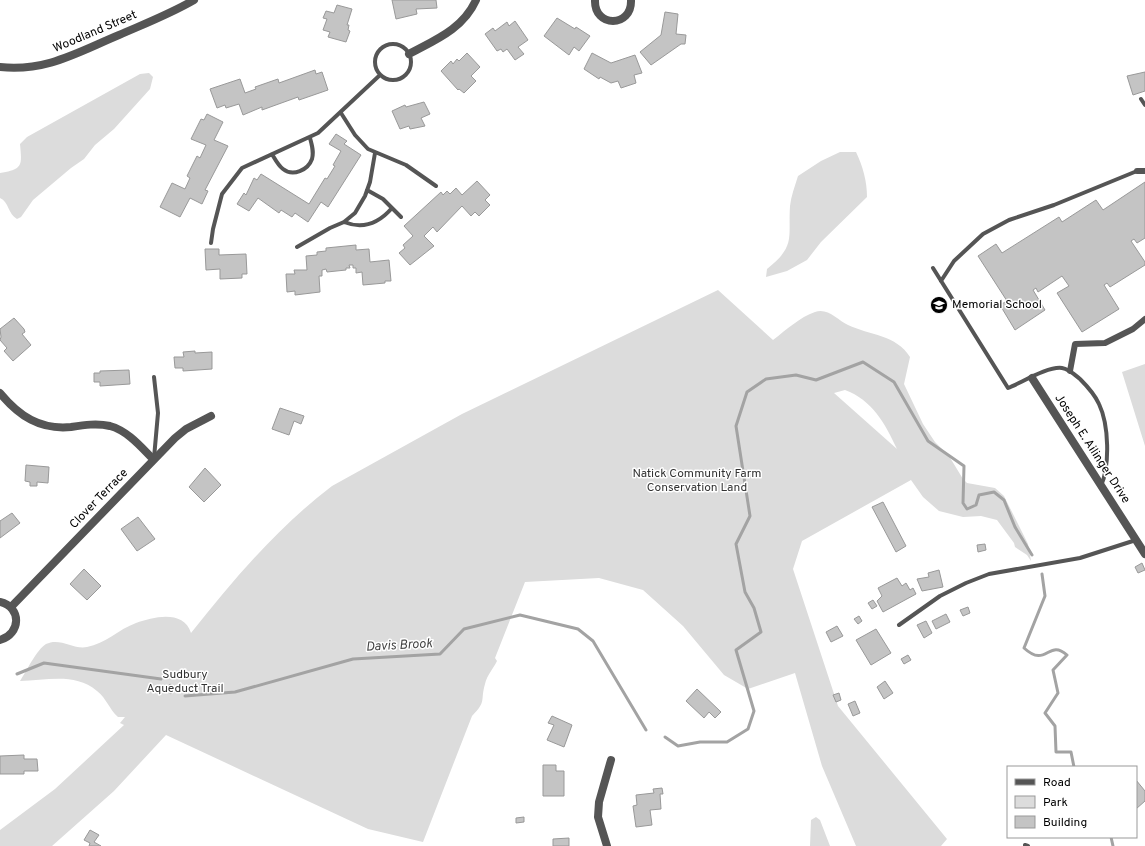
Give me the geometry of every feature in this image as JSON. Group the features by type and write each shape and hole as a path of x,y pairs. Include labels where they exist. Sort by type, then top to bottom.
{"street":[{"name":"Woodland Street","path":"0,67 22,69 55,62 172,12 194,0"},
{"path":"409,54 455,27 465,19 476,0"},
{"path":"595,0 597,12 605,19 616,21 626,16 631,0"},
{"path":"1137,171 1145,171"},
{"path":"1070,371 1075,344 1105,344 1133,329 1145,319"},
{"name":"Joseph E. Ailinger Drive","path":"1032,378 1145,554"},
{"path":"0,393 21,415 41,425 63,427 100,424 116,428 131,438 153,459"},
{"name":"Clover Terrace","path":"11,607 153,459 186,429 210,416"},
{"path":"0,602 11,607 15,613 16,624 11,635 0,640"},
{"path":"607,846 598,817 598,802 611,760"}],"lane":[{"path":"397,45 403,47 409,54 410,66 408,71 402,78 391,80 380,75 374,62 378,51 384,46 397,45"},
{"path":"211,243 219,203 231,181 242,168 310,138 341,113 380,75"},
{"path":"1141,99 1145,105"},
{"path":"341,113 362,144 375,153 406,165 436,186"},
{"path":"272,154 283,169 288,172 300,171 306,168 312,158 310,138"},
{"path":"297,246 344,222 355,213 367,190 375,153"},
{"path":"941,281 954,261 983,234 1009,220 1054,205 1137,171"},
{"path":"367,190 383,199 401,217"},
{"path":"344,222 356,226 371,224 379,220 392,208"},
{"path":"933,268 1008,388 1052,369 1062,368 1070,371 1093,394 1102,413 1107,456 1104,478 1101,486"},
{"path":"153,459 158,413 154,377"},
{"path":"899,625 940,596 966,583 989,574 1080,558 1136,540"}],"green space":[{"path":"149,73 153,77 150,89 114,129 95,145 84,159 33,200 21,217 17,219 14,217 5,202 0,198 0,173 17,168 21,162 20,144 27,137 140,74"},
{"path":"840,152 856,152 864,174 867,197 821,242 807,260 787,271 766,277 767,269 783,254 789,241 791,202 798,176 821,161"},
{"name":"Natick Community Farm Conservation Land","path":"718,290 773,340 793,324 809,314 824,311 848,325 882,336 898,344 910,357 904,384 923,424 935,442 949,456 967,483 995,488 1004,496 1028,544 1031,561 1027,555 1015,547 1014,543 997,520 981,516 963,517 939,511 923,497 911,480 802,541 793,569 838,706 947,839 941,846 856,846 822,766 795,673 748,689 724,675 683,626 643,590 599,578 525,582 495,658 497,661 486,681 480,707 472,716 423,842 368,829 166,735 114,791 52,846 0,846 0,830 55,789 124,725 120,723 125,717 118,717 97,691 79,681 60,679 20,681 35,656 46,644 56,642 77,647 87,647 100,643 144,620 160,617 176,618 182,621 191,633 257,555 312,502 332,486 462,414","holes":["845,390 854,394 870,406 877,414 888,430 897,449 834,393"]},
{"path":"1145,364 1145,446 1122,372"},
{"path":"816,817 820,820 830,846 810,846 811,820"}],"building":[{"path":"392,0 436,0 437,8 416,9 417,14 396,19"},
{"path":"337,5 352,9 347,25 349,25 348,30 350,31 346,42 328,37 330,32 323,30 327,19 323,18 326,11 334,13"},
{"path":"665,12 678,14 676,34 686,35 685,44 681,44 651,65 640,52 661,35"},
{"path":"557,18 590,36 579,51 574,47 569,55 544,36"},
{"path":"515,21 528,40 518,47 524,54 515,60 507,49 503,52 501,49 497,51 485,34 493,28 495,31 507,22 509,26"},
{"path":"467,53 480,67 471,76 476,81 464,93 459,89 458,90 441,71 451,61 453,64 457,59 459,61"},
{"path":"592,53 611,63 635,55 642,73 634,75 636,83 621,88 618,81 611,83 600,77 599,79 584,69"},
{"path":"315,70 316,74 322,72 328,90 299,100 298,97 262,110 262,107 243,115 239,104 226,108 225,105 217,108 210,89 240,79 245,93 256,89 255,87 278,79 279,83"},
{"path":"1145,72 1145,91 1133,95 1127,76"},
{"path":"424,102 430,114 421,118 425,126 410,129 409,126 400,129 392,111 405,105 406,107"},
{"path":"207,114 223,122 214,140 228,146 205,190 208,191 202,204 190,198 180,217 160,207 172,183 185,189 190,178 187,176 197,156 200,158 206,145 191,139 201,119 204,120"},
{"path":"336,134 347,141 344,144 361,155 328,207 321,202 308,222 295,213 292,217 281,210 279,213 258,198 249,211 237,204 244,193 246,195 254,178 257,180 261,174 309,204 325,178 327,179 335,166 333,165 341,151 329,144"},
{"path":"477,181 490,195 485,200 490,205 479,216 475,212 471,216 462,206 437,232 433,227 424,236 434,246 410,265 399,253 405,248 403,245 413,236 404,226 441,192 443,195 447,191 450,194 456,188 462,195"},
{"path":"1145,182 1145,238 1137,243 1134,239 1131,241 1145,262 1145,265 1110,287 1107,283 1104,285 1119,309 1082,332 1057,293 1069,286 1062,276 1038,292 1036,288 1033,290 1045,310 1015,330 1000,305 1007,301 978,256 996,244 1002,253 1059,217 1062,222 1096,200 1103,210"},
{"path":"356,245 356,250 369,249 370,262 389,260 391,281 363,285 362,272 356,273 356,268 353,268 353,265 349,265 350,268 346,268 346,270 327,272 326,269 322,270 322,276 319,276 320,292 295,295 295,291 287,292 286,274 295,274 294,270 307,270 306,256 317,255 317,252 326,251 326,248"},
{"path":"205,249 219,249 219,255 246,254 247,274 242,274 242,278 220,279 220,269 206,270"},
{"path":"14,318 24,329 25,332 22,334 31,345 13,361 4,351 7,348 0,340 0,329"},
{"path":"195,351 195,353 212,352 212,369 183,371 183,368 175,368 174,357 184,357 183,352"},
{"path":"129,370 130,384 100,386 100,382 94,382 94,373 100,373 100,371"},
{"path":"280,408 304,416 301,424 294,421 289,435 272,429"},
{"path":"26,465 49,467 48,483 37,482 37,486 30,486 30,482 25,481"},
{"path":"205,468 221,485 204,502 189,487"},
{"path":"883,502 906,546 896,552 872,507"},
{"path":"12,513 20,523 0,538 0,521"},
{"path":"138,517 155,539 137,551 121,529"},
{"path":"985,544 986,550 978,552 977,545"},
{"path":"1142,563 1145,570 1138,573 1135,567"},
{"path":"84,569 101,586 87,600 70,584"},
{"path":"939,570 943,587 922,591 917,579 929,577 928,573"},
{"path":"897,578 902,586 906,583 910,590 913,588 916,594 883,612 877,601 882,596 878,588"},
{"path":"873,600 877,606 872,609 868,603"},
{"path":"968,607 970,613 963,616 960,610"},
{"path":"946,614 950,622 936,629 932,621"},
{"path":"859,616 862,621 858,624 854,619"},
{"path":"926,621 932,633 924,638 917,625"},
{"path":"837,626 843,636 831,642 826,632"},
{"path":"876,629 891,653 871,665 856,640"},
{"path":"908,655 911,660 904,664 901,659"},
{"path":"885,681 893,693 884,699 877,687"},
{"path":"170,684 175,688 171,694 165,689"},
{"path":"697,689 721,712 715,718 709,712 704,718 686,701"},
{"path":"839,693 841,700 836,702 833,695"},
{"path":"855,701 860,713 853,716 848,704"},
{"path":"552,716 572,725 564,747 547,740 554,725 548,723"},
{"path":"24,755 24,759 37,759 38,771 24,771 24,774 0,774 0,756"},
{"path":"543,765 556,765 556,771 564,771 564,796 543,796"},
{"path":"1137,781 1145,791 1145,801 1137,808"},
{"path":"662,788 663,794 660,794 661,809 650,810 652,825 636,827 633,806 637,805 636,795 654,793 653,789"},
{"path":"524,817 524,822 516,823 516,818"},
{"path":"90,830 99,835 94,842 101,846 89,846 90,843 84,840"},
{"path":"569,838 569,846 553,846 553,839"}],"waterway":[{"name":"Davis Brook","path":"665,737 678,746 700,742 727,742 748,729 754,711 736,650 761,632 754,608 745,592 736,544 750,516 736,426 747,392 766,379 796,375 816,380 863,362 894,382 928,441 964,466 963,503 967,509 976,505 979,495 994,492 1004,500 1015,527 1032,555"},
{"name":"Davis Brook","path":"1042,574 1045,596 1024,648 1032,654 1038,656 1056,650 1067,655 1053,670 1058,693 1045,713 1055,726 1056,752 1071,752 1074,766"},
{"name":"Davis Brook","path":"185,696 235,692 353,659 440,654 464,629 520,615 578,629 593,641 646,730"},
{"name":"Davis Brook","path":"17,674 44,663 161,679"},
{"name":"Davis Brook","path":"1111,838 1113,846"}],"place":[{"name":"Memorial School","path":"939,305"}],"park label":[{"name":"Sudbury Aqueduct Trail","path":"185,682"}]}
